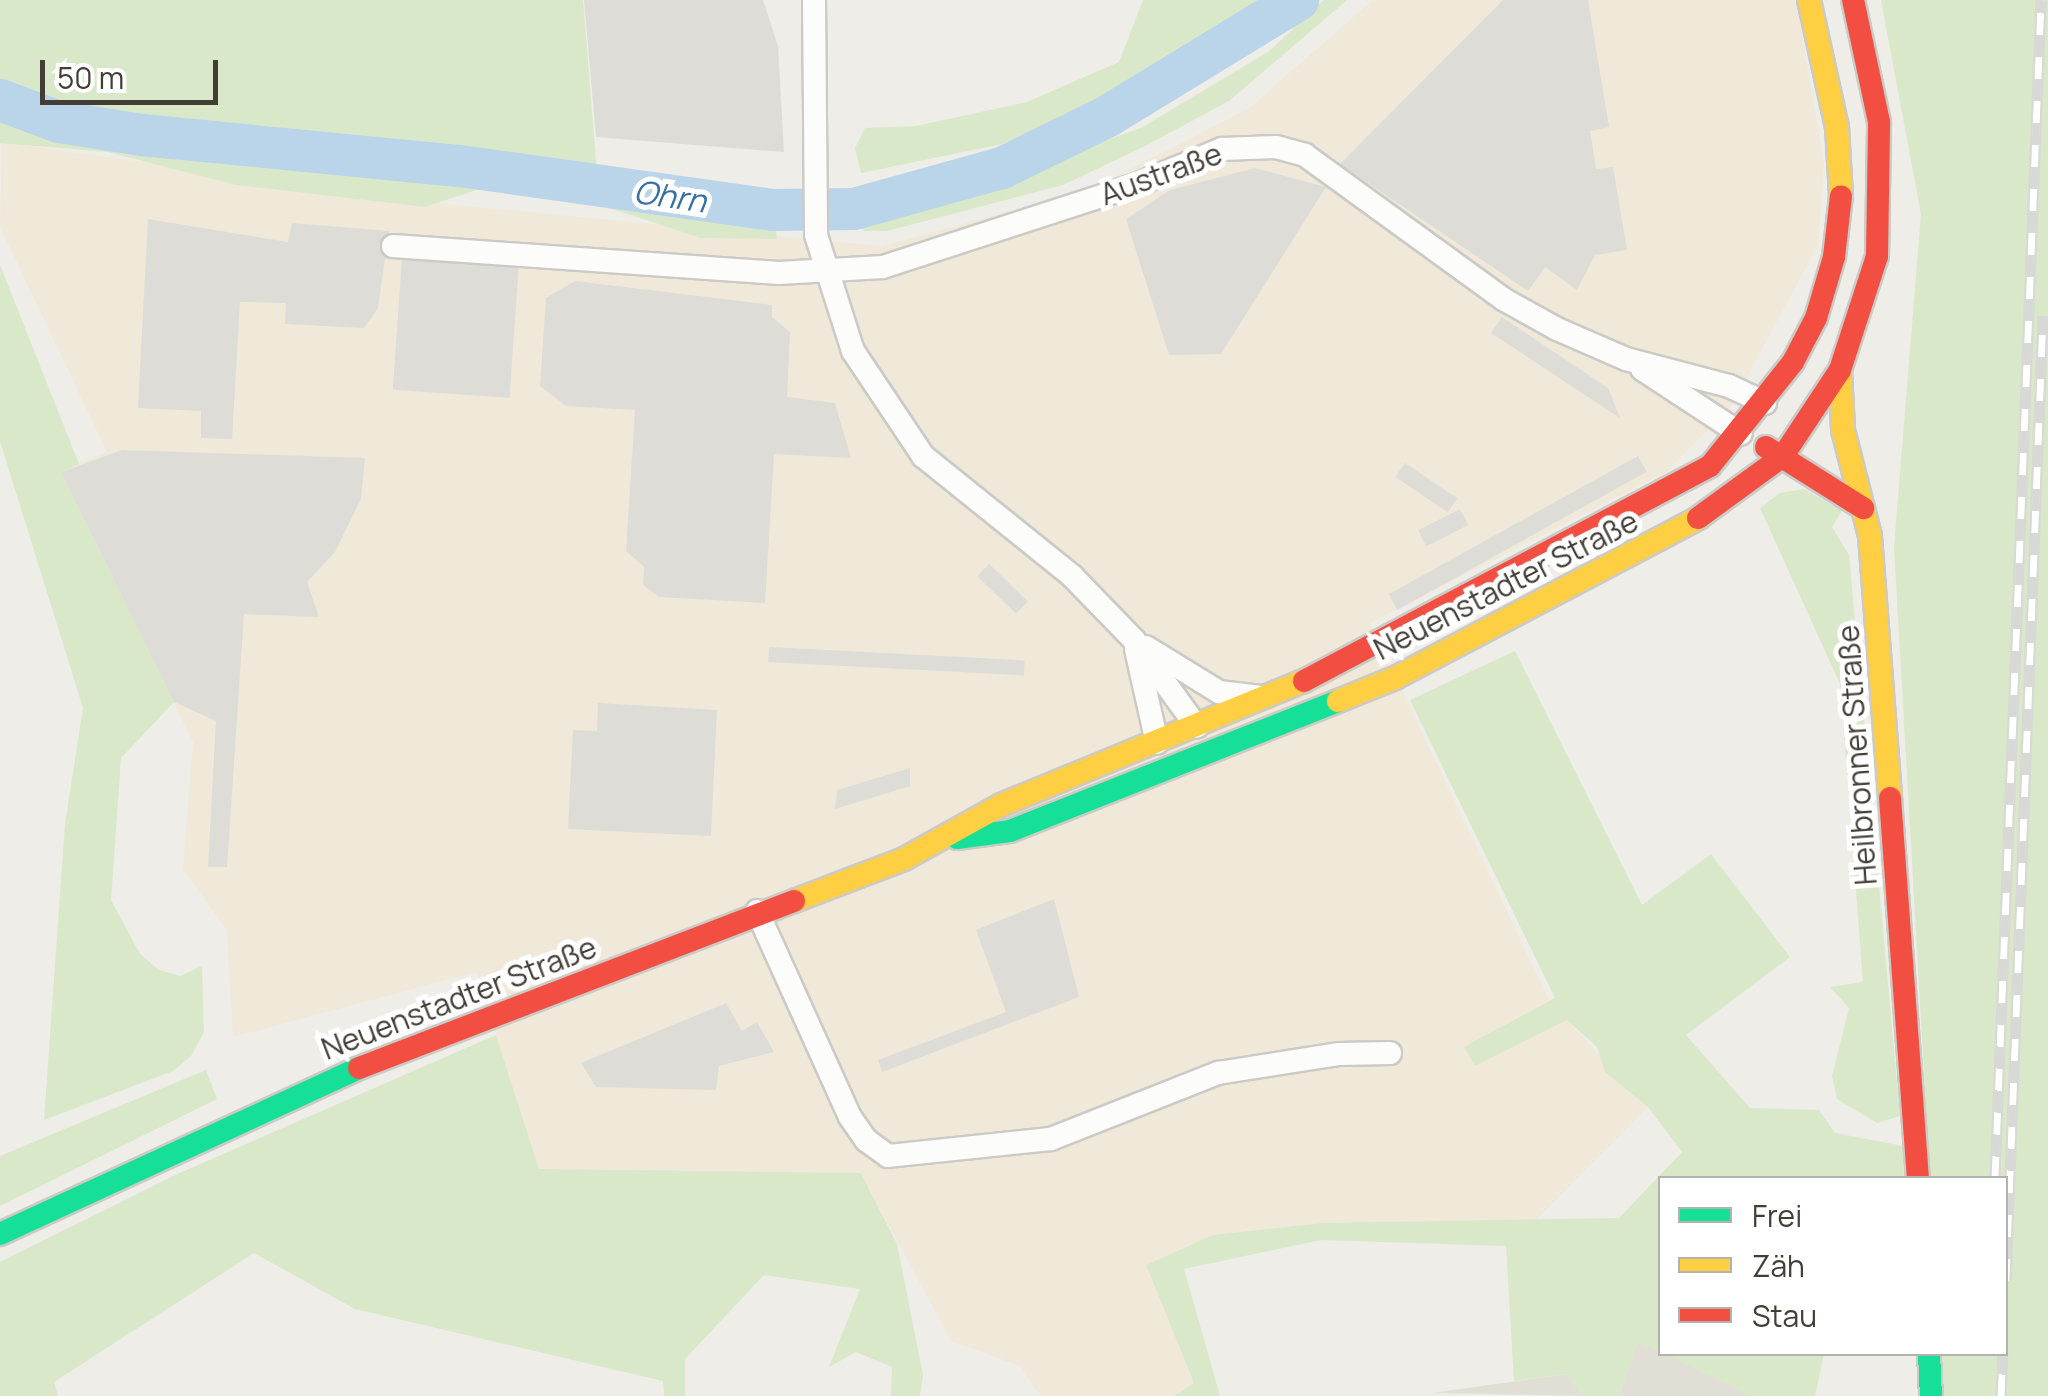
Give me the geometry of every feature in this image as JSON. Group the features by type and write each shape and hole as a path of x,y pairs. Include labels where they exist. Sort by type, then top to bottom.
{"main road":[{"path":"1810,0 1837,127 1842,188 1834,257 1816,318 1765,404 1741,434 1863,508"},
{"path":"1805,426 1840,370 1877,256 1879,122 1853,0"},
{"name":"Heilbronner Straße","path":"1840,370 1850,465 1863,508 1918,1176"},
{"path":"1765,404 1805,426 1850,465"},
{"name":"Neuenstadter Straße","path":"949,838 1010,831 1395,678 1584,583 1746,490 1783,456 1805,426"},
{"name":"Neuenstadter Straße","path":"0,1234 341,1075 949,838 1001,805 1342,666 1710,466 1741,434"},
{"path":"1197,727 1206,753"},
{"path":"1157,742 1168,769"},
{"path":"1929,1356 1932,1396"}],"street":[{"path":"814,0 816,235 824,274 853,351 923,456 1072,576 1134,640 1197,727"},
{"name":"Austraße","path":"393,246 824,274 883,268 1249,144 1305,155 1503,299 1626,359 1741,434"},
{"name":"Austraße","path":"1626,359 1729,386 1765,404"},
{"path":"1134,640 1219,692 1268,698"},
{"path":"1134,640 1157,742"},
{"path":"757,911 850,1117 876,1151 910,1158 1051,1140 1218,1074 1340,1054 1390,1053"}],"shaded area":[{"path":"584,0 763,0 778,46 784,152 596,137"},
{"path":"1373,0 1796,0 1824,163 1818,245 1731,407 1666,472 1370,623 1550,1002 1648,1107 1534,1222 1322,1223 1214,1235 1146,1265 1194,1384 1174,1396 1040,1396 1020,1366 951,1341 861,1173 539,1169 476,972 233,1037 227,931 183,869 193,742 61,472 107,452 0,227 2,142 424,202 882,246 1089,190 1248,109"},
{"path":"1503,0 1588,0 1609,127 1590,131 1596,169 1613,167 1627,250 1595,255 1577,290 1545,267 1528,291 1340,164"},
{"path":"1255,168 1326,187 1221,354 1169,355 1126,219 1170,190"},
{"path":"148,219 288,242 292,223 389,231 378,308 364,328 285,324 286,303 240,302 232,439 201,438 201,411 138,408"},
{"path":"402,258 519,266 510,398 393,390"},
{"path":"575,281 772,305 772,317 790,332 787,397 835,403 851,458 774,454 765,603 659,597 643,585 644,567 626,551 635,410 566,406 540,386 546,298"},
{"path":"1502,317 1608,388 1620,418 1491,333"},
{"path":"122,450 365,458 361,499 335,552 307,582 319,617 244,614 227,867 208,867 216,721 174,702 61,472"},
{"path":"1638,456 1647,472 1397,610 1389,594"},
{"path":"1405,463 1457,498 1448,512 1395,477"},
{"path":"1460,509 1468,525 1426,546 1418,530"},
{"path":"989,564 1028,602 1016,614 977,576"},
{"path":"769,647 1025,660 1024,675 768,662"},
{"path":"598,703 717,710 711,836 568,829 573,730 597,731"},
{"path":"910,768 910,786 835,809 837,790"},
{"path":"1054,899 1079,997 882,1072 878,1060 1006,1012 976,930"},
{"path":"726,1003 742,1031 757,1022 774,1052 719,1066 716,1090 596,1087 581,1063"},
{"path":"1637,1341 1658,1350 1658,1356 1672,1356 1753,1391 1751,1396 1619,1396"},
{"path":"1567,1374 1583,1396 1432,1393"}],"green space":[{"path":"0,0 583,0 598,186 773,210 777,239 701,238 606,207 479,189 425,207 236,185 108,152 0,143"},
{"path":"1143,0 1269,0 1244,22 1105,99 1002,144 861,173 855,148 865,128 916,126 1027,102 1119,62"},
{"path":"1324,0 1347,0 1229,101 1145,146 1063,185 887,231 864,231 856,212 959,192 1141,128 1268,52"},
{"path":"1881,0 2048,0 2048,1396 1941,1396 1939,1356 2008,1356 2008,1176 1930,1176 1894,547 1921,214"},
{"path":"0,265 79,464 61,472 174,702 121,758 111,900 140,954 159,970 180,976 202,966 204,1032 191,1056 173,1071 44,1120 65,824 83,708 0,441"},
{"path":"1804,489 1842,511 1832,527 1849,555 1900,1116 1877,1123 1837,1099 1832,1076 1849,1008 1830,987 1863,982 1840,684 1760,508 1780,493"},
{"path":"1515,651 1642,905 1711,854 1790,957 1686,1035 1750,1108 1819,1110 1835,1133 1903,1146 1904,1176 1659,1176 1682,1152 1648,1107 1605,1072 1597,1047 1567,1020 1475,1066 1464,1047 1555,998 1410,700"},
{"path":"496,1035 539,1169 861,1173 897,1244 923,1375 920,1396 891,1396 892,1367 856,1352 829,1367 860,1289 764,1275 685,1359 685,1396 664,1396 663,1381 355,1309 254,1253 54,1382 58,1396 0,1396 0,1262 175,1175"},
{"path":"206,1070 217,1099 0,1206 0,1156"},
{"path":"1658,1177 1658,1350 1637,1342 1619,1396 1583,1396 1566,1374 1514,1381 1506,1246 1321,1240 1184,1269 1220,1396 1174,1396 1194,1383 1146,1265 1213,1235 1322,1223 1619,1218"},
{"path":"1669,1356 1824,1356 1815,1396 1751,1396"}],"waterway":[{"name":"Ohrn","path":"0,100 59,122 142,135 460,166 773,210 854,209 1002,168 1108,116 1298,0"}],"railway":[{"path":"1995,1176 2041,0"},
{"path":"2008,1228 2043,316"},
{"path":"2001,1396 2003,1356"}],"traffic: fast":[{"path":"957,838 1010,831 1338,701"},
{"path":"0,1234 359,1068"},
{"path":"1929,1356 1931,1396"}],"traffic: slow":[{"path":"1809,0 1837,127 1841,196"},
{"path":"1840,370 1843,430 1870,536 1890,798"},
{"path":"1338,701 1395,678 1698,518"},
{"path":"794,901 904,859 1001,805 1304,681"}],"traffic: jam":[{"path":"1698,518 1783,456 1840,370 1877,256 1879,122 1853,0"},
{"path":"1304,681 1710,466 1793,362 1816,318 1834,257 1841,196"},
{"path":"1766,447 1863,508"},
{"path":"1890,798 1918,1176"},
{"path":"359,1068 794,901"}]}
